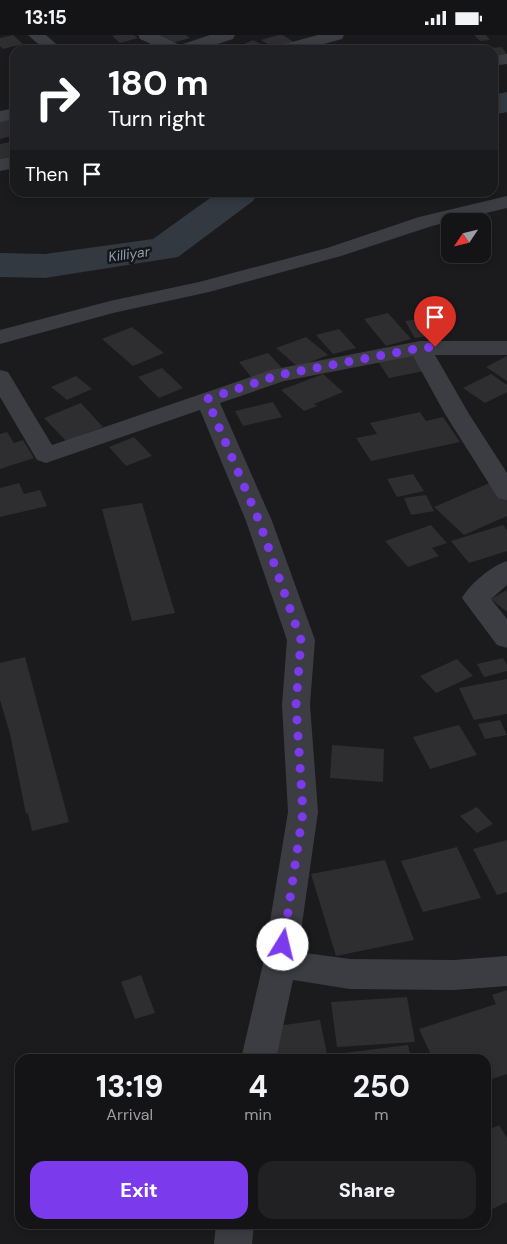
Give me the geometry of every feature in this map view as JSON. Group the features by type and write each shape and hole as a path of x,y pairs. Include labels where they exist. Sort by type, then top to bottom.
{"street":[{"path":"36,35 49,45"},
{"path":"146,35 167,45"},
{"path":"197,45 227,35"},
{"path":"301,45 336,35"},
{"path":"0,337 110,307 202,288 334,252 426,221 507,202"},
{"path":"0,377 46,455 279,375 420,348 507,348"},
{"path":"420,348 457,414 507,492"},
{"path":"207,399 259,521 301,640 296,705 303,812 280,964 259,1054"},
{"path":"507,569 475,598 507,638"},
{"path":"280,964 350,974 454,975 507,971"},
{"path":"233,1244 234,1229"}],"building":[{"path":"13,35 23,44 10,45 10,47 3,49 0,46 0,38"},
{"path":"134,35 138,38 120,43 112,36"},
{"path":"156,35 186,35 190,38 169,44"},
{"path":"283,35 295,43 289,45 269,45 261,40"},
{"path":"474,35 486,35 490,40 480,41"},
{"path":"253,40 263,45 242,45"},
{"path":"498,47 502,47 507,55 498,56"},
{"path":"8,119 10,121 10,136 0,139 0,121"},
{"path":"10,142 10,157 0,159 0,144"},
{"path":"388,313 411,339 386,346 364,319"},
{"path":"426,318 436,335 415,338 405,321"},
{"path":"132,327 164,353 133,366 102,339"},
{"path":"339,329 356,348 333,354 316,335"},
{"path":"306,337 328,355 298,367 276,348"},
{"path":"268,353 282,368 252,378 239,362"},
{"path":"412,354 424,371 389,378 377,360"},
{"path":"507,356 507,381 486,367"},
{"path":"162,368 183,388 159,398 138,377"},
{"path":"323,374 343,392 314,404 317,406 304,411 281,390"},
{"path":"491,374 507,385 507,392 485,403 463,388"},
{"path":"76,376 92,389 67,400 51,387"},
{"path":"273,402 282,417 243,426 235,411"},
{"path":"81,403 103,427 66,441 44,418"},
{"path":"420,412 426,421 443,417 460,442 371,461 356,438 377,434 370,423"},
{"path":"7,432 14,443 23,440 34,458 0,469 0,434"},
{"path":"134,437 152,456 126,466 109,447"},
{"path":"413,474 424,491 397,497 387,479"},
{"path":"492,482 507,495 507,516 464,535 434,507"},
{"path":"19,483 24,494 40,490 47,506 0,517 0,488"},
{"path":"426,495 434,511 411,515 404,498"},
{"path":"142,503 175,613 132,621 102,509"},
{"path":"431,525 447,543 432,548 439,556 408,567 385,541"},
{"path":"503,525 507,530 507,551 469,563 451,541"},
{"path":"507,590 507,612 491,599"},
{"path":"25,657 69,822 32,831 28,813 26,814 10,734 0,700 0,663"},
{"path":"503,658 507,665 507,671 484,677 477,664"},
{"path":"457,659 473,676 436,693 420,676"},
{"path":"507,679 507,714 474,720 459,688"},
{"path":"500,720 507,735 485,739 478,724"},
{"path":"459,725 477,755 430,769 413,737"},
{"path":"332,745 384,749 383,782 330,778"},
{"path":"477,807 493,824 477,833 460,816"},
{"path":"507,840 507,892 497,895 473,849"},
{"path":"457,847 481,898 423,912 401,861"},
{"path":"385,860 414,940 336,956 311,874"},
{"path":"141,975 155,1013 135,1019 121,982"},
{"path":"507,990 507,1074 491,1079 491,1054 431,1054 419,1029 496,1004 492,995"},
{"path":"407,997 415,1042 337,1047 331,1002"},
{"path":"320,1020 327,1054 275,1054 270,1027"},
{"path":"408,1045 410,1054 336,1054"},
{"path":"499,1125 507,1138 507,1202 491,1210 491,1129"}],"waterway":[{"name":"Killiyar","path":"498,104 507,102"},
{"name":"Killiyar","path":"0,265 45,266 164,249 235,197"}],"route":[{"path":"283,945 303,812 296,705 301,640 259,521 207,399 279,375 420,348 435,347"}]}
